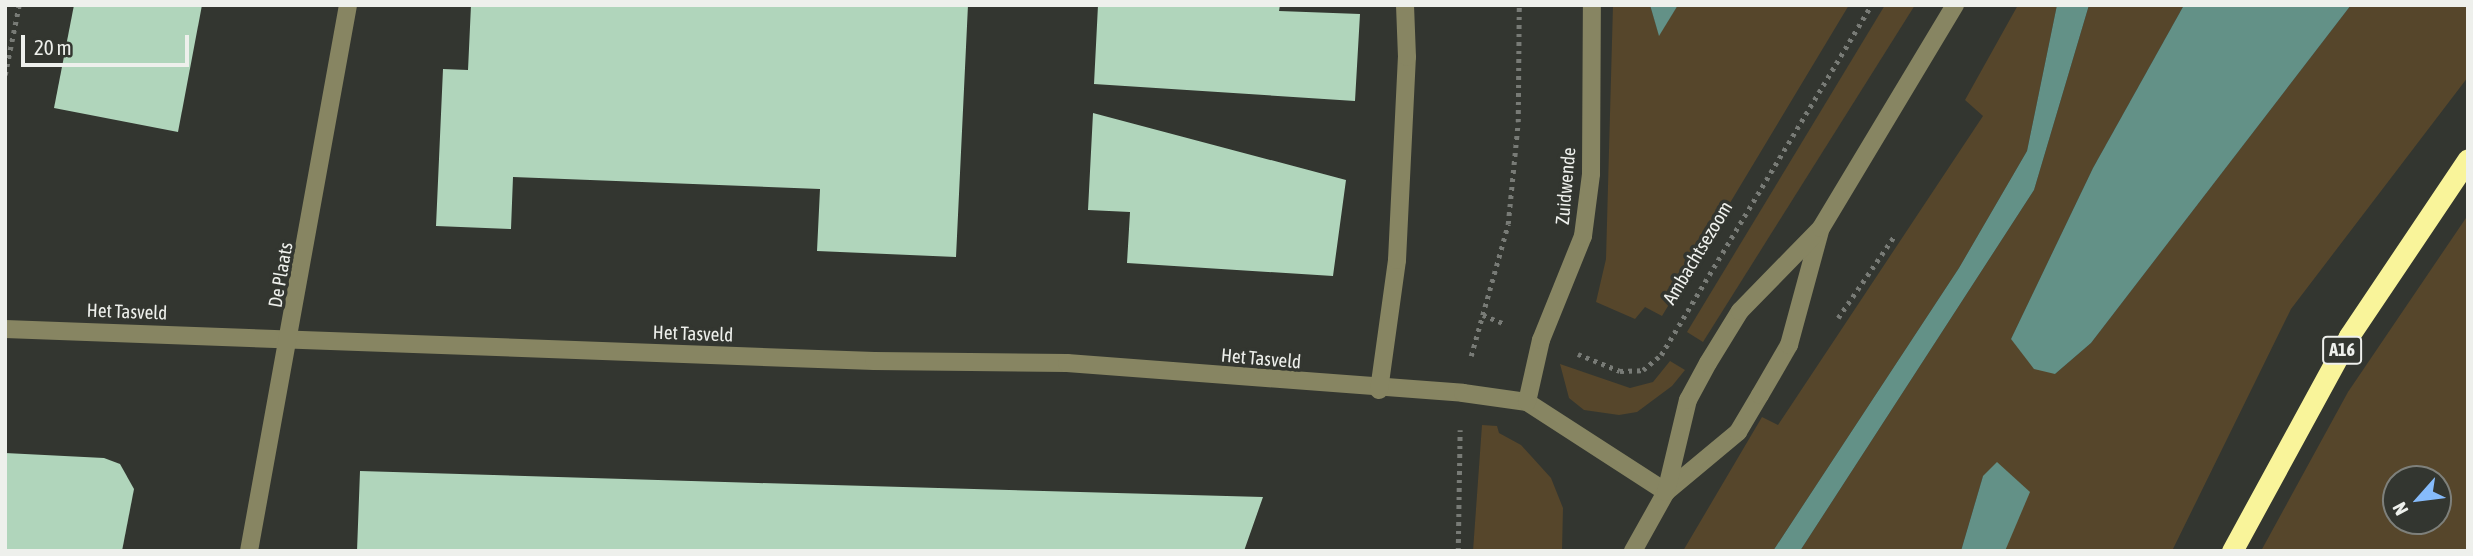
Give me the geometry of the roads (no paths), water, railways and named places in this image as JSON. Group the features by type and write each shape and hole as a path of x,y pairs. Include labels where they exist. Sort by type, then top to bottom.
{"highway":[{"name":"A16","path":"2232,551 2349,337 2468,159"}],"street":[{"name":"De Plaats","path":"249,551 291,339 348,5"},
{"path":"1379,390 1397,260 1407,57 1405,5"},
{"name":"Zuidwende","path":"1527,402 1541,340 1583,236 1591,174 1592,5"},
{"path":"1633,551 1666,492 1688,400 1708,363 1740,311 1821,228 1955,5"},
{"path":"1666,492 1738,432 1760,395 1789,345 1821,228"},
{"name":"Het Tasveld","path":"5,329 874,361 1067,363 1379,390 1462,393 1527,402 1666,492"}],"water":[{"path":"1650,5 1678,5 1659,36"},
{"path":"2057,5 2089,5 2034,190 1800,551 1773,551 1959,268 2027,151"},
{"path":"2184,5 2351,5 2091,343 2055,374 2034,369 2011,339 2093,168"},
{"path":"1997,462 2030,492 2005,551 1961,551 1983,476"}]}
